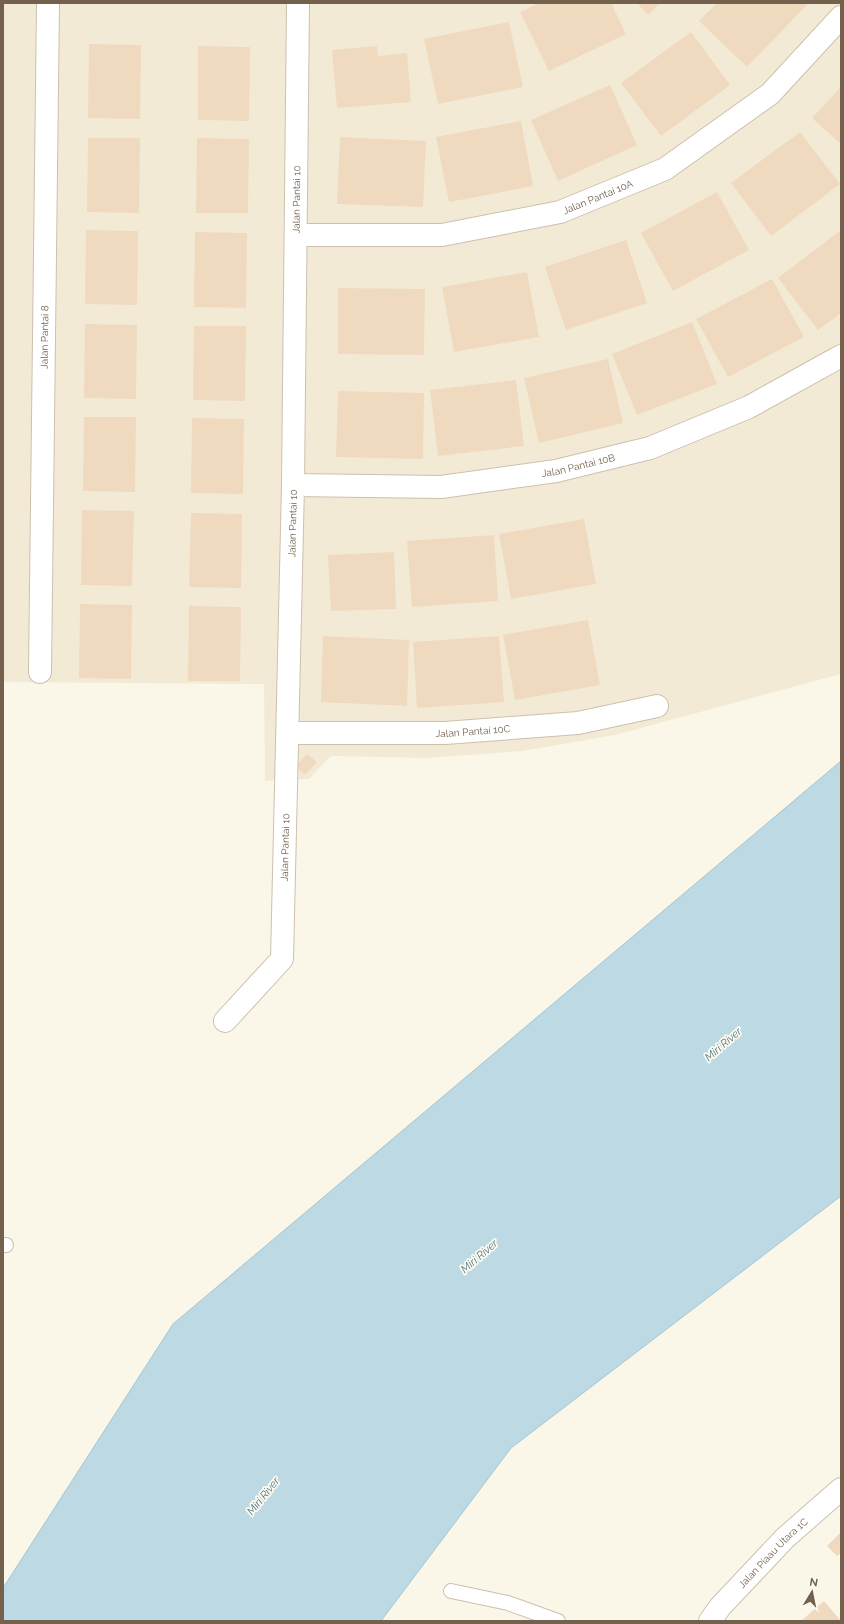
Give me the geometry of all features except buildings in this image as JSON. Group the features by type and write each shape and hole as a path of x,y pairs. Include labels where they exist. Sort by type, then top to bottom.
{"street":[{"name":"Jalan Pantai 8","path":"40,672 48,3"},
{"name":"Jalan Pantai 10","path":"225,1021 282,959 293,485 298,3"},
{"name":"Jalan Pantai 10A","path":"296,235 442,235 560,212 665,169 770,94 841,17"},
{"name":"Jalan Pantai 10B","path":"293,485 441,487 556,471 650,448 749,407 841,356"},
{"name":"Jalan Pantai 10C","path":"288,733 445,733 578,723 657,706"},
{"name":"Jalan Piaau Utara 1C","path":"710,1621 720,1607 785,1538 841,1489"}],"lane":[{"path":"451,1591 508,1603 558,1621"}],"shaded area":[{"path":"3,3 841,3 841,674 615,735 523,751 426,758 331,756 309,779 265,781 264,684 3,682"}],"water":[{"name":"Miri River","path":"841,761 841,1196 511,1448 381,1621 3,1621 3,1588 173,1324"}]}
